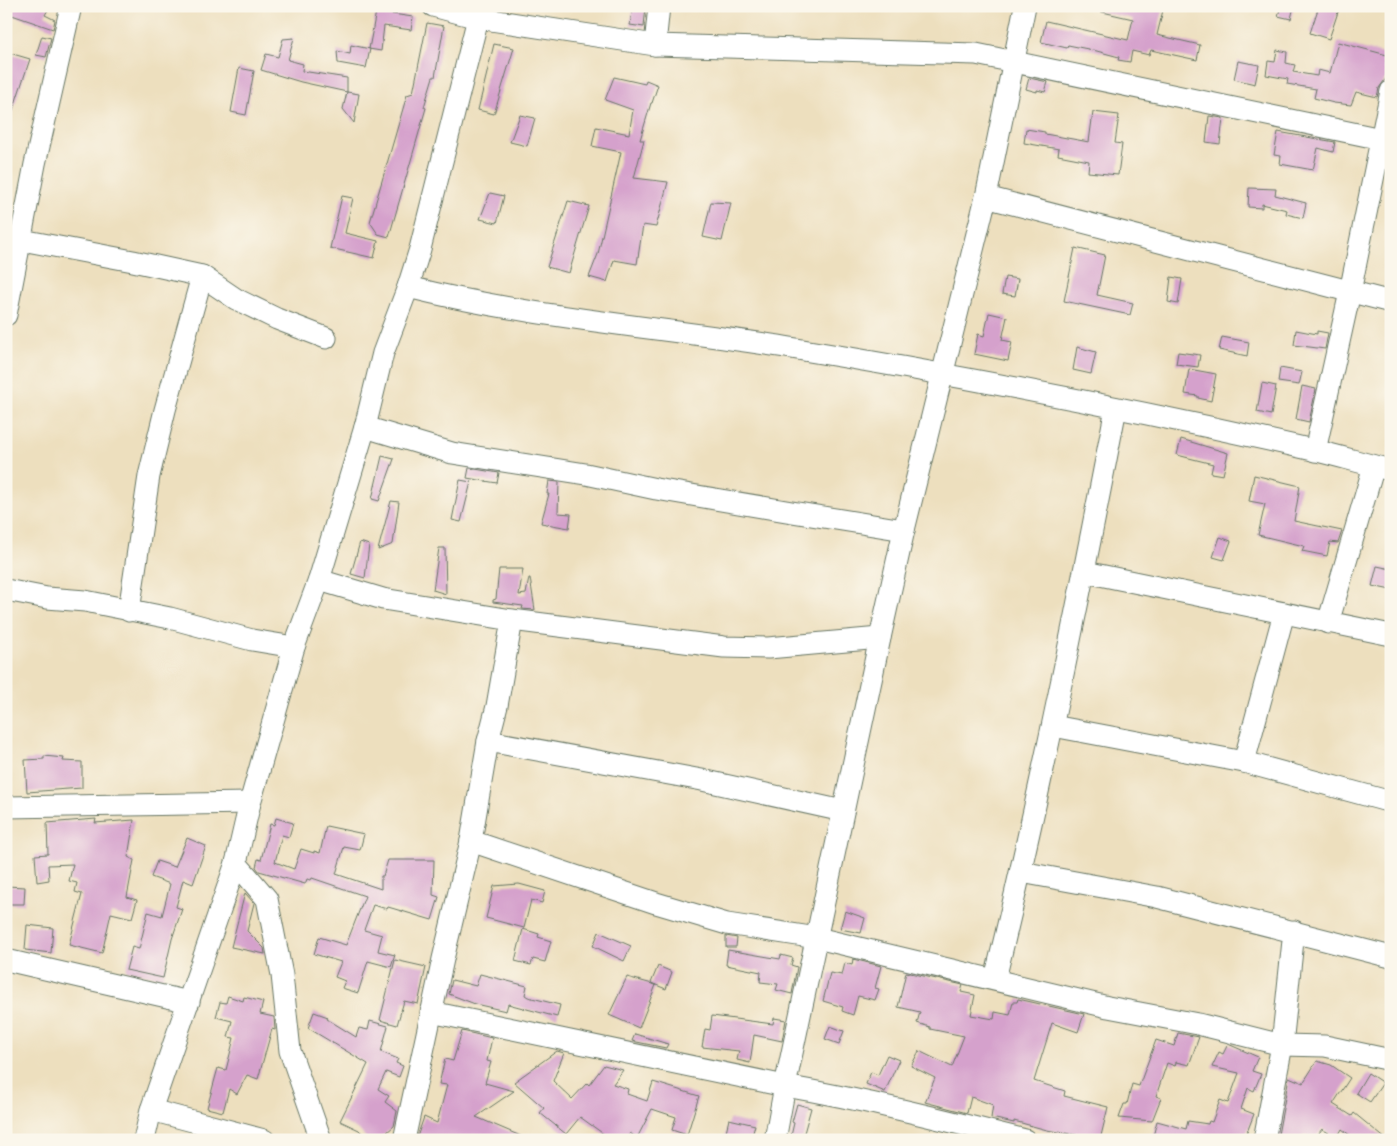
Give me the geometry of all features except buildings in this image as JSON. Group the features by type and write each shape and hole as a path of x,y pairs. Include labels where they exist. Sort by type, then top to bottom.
{"street":[{"path":"6,315 13,239 35,164 72,6"},
{"path":"433,6 480,12 655,44 976,54 1386,140"},
{"path":"655,44 659,6"},
{"path":"775,1140 880,638 904,530 986,197 1024,6"},
{"path":"144,1140 151,1110 236,863 250,803 294,647 319,580 365,427 382,353 408,287 420,249 480,12"},
{"path":"1315,451 1386,140 1391,91"},
{"path":"986,197 1391,302"},
{"path":"13,239 202,276 236,300 277,319 326,338"},
{"path":"129,611 149,476 202,276"},
{"path":"408,287 481,303 782,347 942,374 1116,408 1315,451 1382,468 1328,623"},
{"path":"995,979 1053,726 1116,408"},
{"path":"365,427 452,453 586,474 656,489 904,530"},
{"path":"1084,572 1391,635"},
{"path":"319,580 383,599 512,620 724,647 750,649 880,638"},
{"path":"6,590 170,618 252,640 294,647"},
{"path":"1244,762 1284,613"},
{"path":"404,1140 431,1012 471,841 488,741 497,706 512,620"},
{"path":"1053,726 1244,762 1391,802"},
{"path":"488,741 702,780 843,811"},
{"path":"6,807 250,803"},
{"path":"471,841 656,903 727,924 817,938 1108,1006 1198,1024 1282,1045 1326,1046 1391,1060"},
{"path":"236,863 267,899 282,974 290,1051 320,1140"},
{"path":"1021,872 1157,897 1391,957"},
{"path":"1264,1140 1282,1045 1294,931"},
{"path":"6,960 188,1002"},
{"path":"431,1012 902,1109 1025,1140"},
{"path":"151,1110 264,1140"}]}
